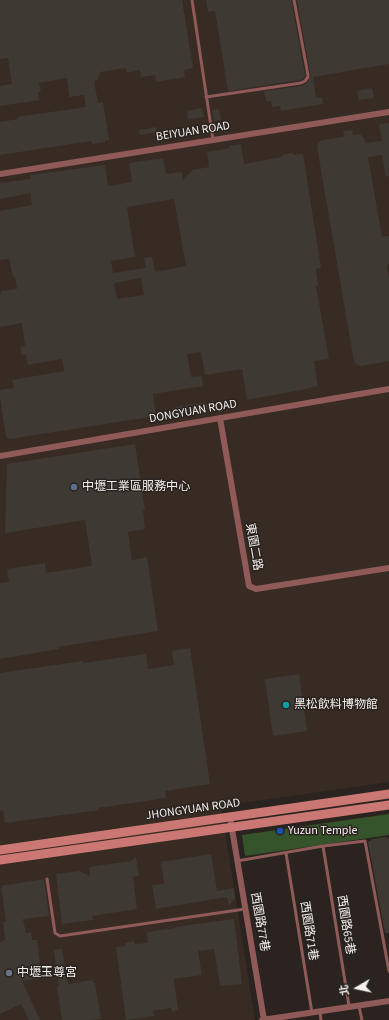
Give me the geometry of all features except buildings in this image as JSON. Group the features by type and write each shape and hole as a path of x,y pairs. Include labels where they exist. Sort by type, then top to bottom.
{"main road":[{"name":"JHONGYUAN ROAD","path":"0,850 389,794"},
{"name":"JHONGYUAN ROAD","path":"0,860 389,805"}],"street":[{"name":"BEIYUAN ROAD","path":"0,174 389,112"},
{"name":"DONGYUAN ROAD","path":"0,456 389,390"},
{"name":"東園二路","path":"220,418 249,586 256,589 389,568"},
{"name":"西園路77巷","path":"230,817 264,1020"},
{"path":"261,1020 279,1019 320,1011 389,1001"}],"lane":[{"path":"192,0 213,140"},
{"path":"206,97 302,83 305,81 308,75 294,0"},
{"path":"237,860 323,846 365,841 389,971"},
{"name":"西園路65巷","path":"323,846 349,1007"},
{"name":"西園路71巷","path":"286,853 312,1013"},
{"path":"47,879 55,934 60,936 245,909"},
{"path":"359,1005 362,1020"},
{"path":"320,1011 321,1020"}],"shaded area":[{"path":"0,0 389,0 389,782 221,806 255,1020 0,1020"}],"green space":[{"path":"389,814 389,835 245,856 242,835"}],"place":[{"name":"中壢工業區服務中心","path":"74,487"},
{"name":"黑松飲料博物館","path":"286,705"},
{"name":"Yuzun Temple","path":"280,831"},
{"name":"中壢玉尊宮","path":"9,973"}]}
